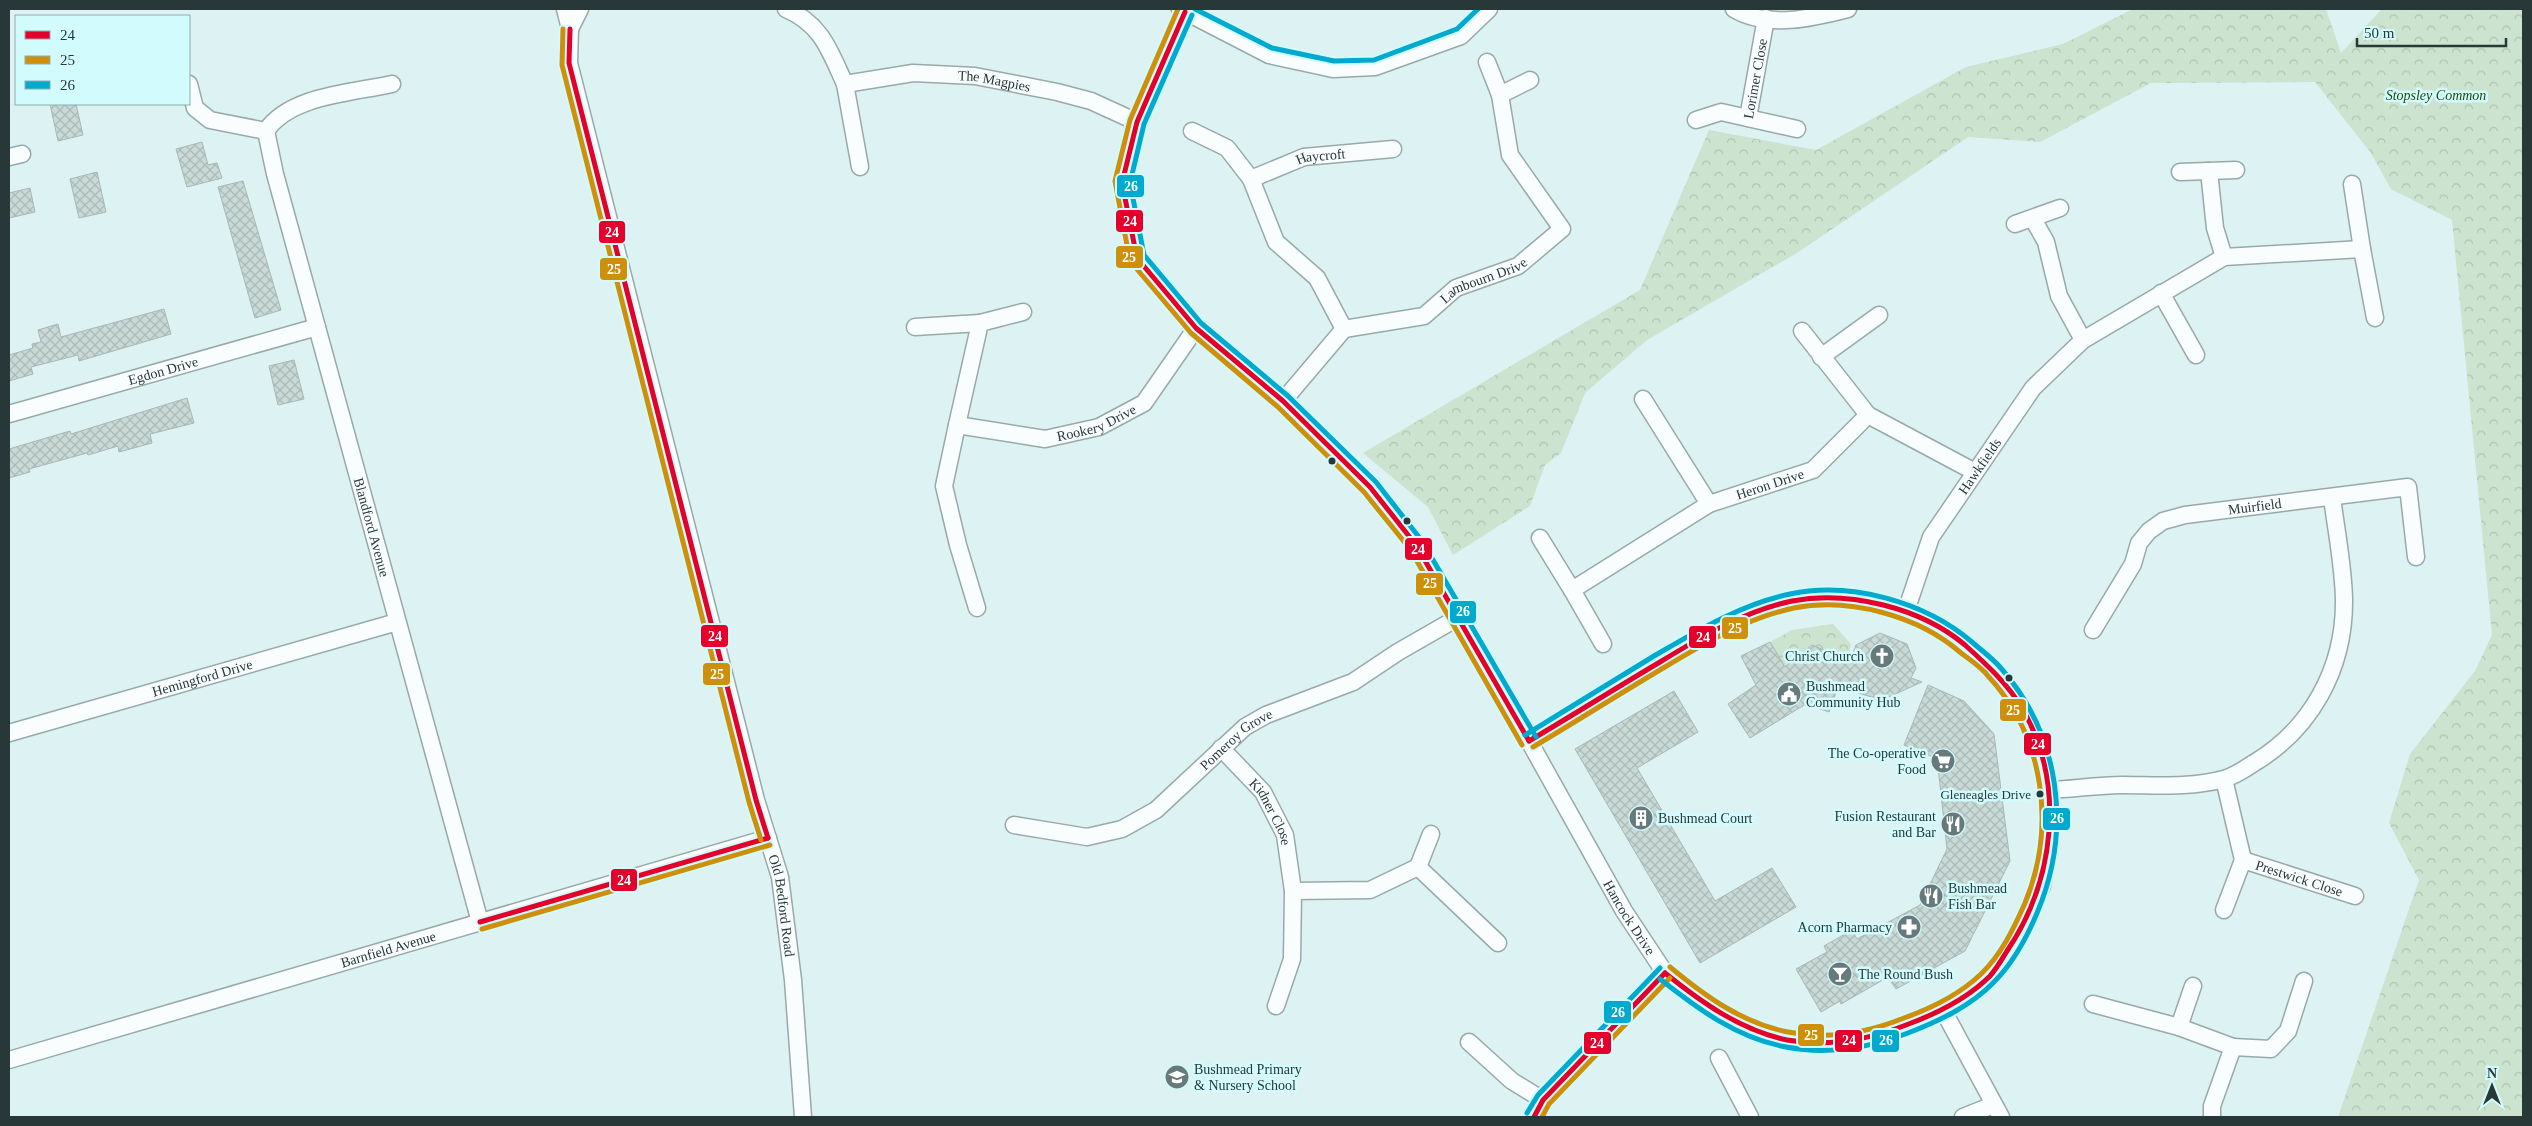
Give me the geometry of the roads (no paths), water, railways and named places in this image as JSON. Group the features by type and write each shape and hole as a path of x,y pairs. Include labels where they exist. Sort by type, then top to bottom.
{"street":[{"name":"Old Bedford Road","path":"565,9 570,29 569,63 754,791 780,877 793,980 803,1117"},
{"name":"Old Bedford Road","path":"570,29 580,9"},
{"path":"786,9 799,14 823,35 845,84 860,166"},
{"path":"1183,10 1270,55 1333,69 1375,67 1461,36 1489,9"},
{"name":"Lorimer Close","path":"1734,9 1766,18 1807,20 1848,9"},
{"name":"Hancock Drive","path":"1183,10 1137,122 1122,183 1137,258 1196,328 1282,401 1370,487 1416,545 1459,617 1528,741 1624,911 1665,972 1694,998 1730,1020 1774,1038 1824,1044 1872,1038 1907,1027 1944,1010 1992,974 2025,926 2042,886 2051,827 2050,790 2040,747 2019,703 1999,675 1971,648 1938,626 1906,611 1842,599 1794,600 1730,621 1528,741"},
{"name":"Lorimer Close","path":"1766,18 1748,118 1797,129"},
{"name":"Lambourn Drive","path":"1344,329 1424,316 1456,288 1518,266 1562,229 1510,155 1500,95 1487,62"},
{"name":"The Magpies","path":"845,84 913,73 975,76 1092,101 1137,122"},
{"path":"1500,95 1530,80"},
{"path":"190,88 195,108 210,120 266,131 273,122 292,107 392,84"},
{"path":"1696,120 1721,112 1748,118"},
{"name":"Blandford Avenue","path":"266,131 275,174 480,922"},
{"path":"1192,131 1228,148 1251,180 1276,242 1317,278 1344,329 1282,401"},
{"name":"Haycroft","path":"1251,180 1304,157 1393,149"},
{"path":"2180,172 2236,170"},
{"path":"2208,171 2215,228 2224,257"},
{"path":"2352,184 2375,318"},
{"path":"2015,224 2060,208"},
{"path":"2033,218 2046,242 2059,296 2083,340"},
{"name":"Hawkfields","path":"1906,611 1931,537 2033,388 2083,340 2224,257 2362,249"},
{"path":"2161,293 2196,355"},
{"path":"915,328 980,322 1023,312"},
{"path":"1821,357 1879,315"},
{"path":"977,608 958,545 944,486 980,322"},
{"name":"Egdon Drive","path":"9,414 317,327"},
{"name":"Rookery Drive","path":"957,426 1045,439 1099,428 1144,403 1196,328"},
{"path":"1802,331 1868,415 1975,472"},
{"path":"1643,399 1709,504"},
{"name":"Heron Drive","path":"1572,590 1709,504 1813,470 1868,415"},
{"name":"Muirfield","path":"2093,630 2133,564 2139,543 2149,531 2163,521 2185,515 2408,487 2416,557"},
{"path":"2050,790 2120,785 2180,786 2224,778 2271,753 2295,732 2316,705 2332,672 2340,641 2344,602 2332,497"},
{"path":"1540,538 1603,644"},
{"name":"Pomeroy Grove","path":"1014,825 1087,837 1122,828 1156,810 1221,748 1246,727 1266,715 1353,682 1398,652 1459,617"},
{"name":"Hemingford Drive","path":"9,733 397,622"},
{"name":"Kidner Close","path":"1221,748 1263,792 1285,835 1293,891 1292,959 1276,1006"},
{"name":"Prestwick Close","path":"2224,778 2243,860 2224,910"},
{"path":"1293,891 1370,890 1418,867 1431,834"},
{"name":"Barnfield Avenue","path":"9,1060 768,838"},
{"name":"Prestwick Close","path":"2243,860 2355,896"},
{"path":"1418,867 1498,943"},
{"path":"1534,1117 1543,1100 1665,972"},
{"path":"2093,1004 2179,1027 2233,1047 2271,1049 2288,1031 2304,982"},
{"path":"2179,1027 2193,986"},
{"path":"1944,1010 1997,1111 1963,1117"},
{"path":"1469,1042 1512,1080 1543,1100"},
{"path":"2212,1117 2212,1106 2233,1047"},
{"path":"1719,1058 1750,1117"}],"place":[{"name":"Christ Church","path":"1882,656"},
{"name":"Bushmead Community Hub","path":"1789,694"},
{"name":"The Co-operative Food","path":"1943,761"},
{"name":"Gleneagles Drive","path":"2040,794"},
{"name":"Bushmead Court","path":"1641,818"},
{"name":"Fusion Restaurant and Bar","path":"1953,824"},
{"name":"Bushmead Fish Bar","path":"1931,896"},
{"name":"Acorn Pharmacy","path":"1909,927"},
{"name":"The Round Bush","path":"1840,974"},
{"name":"Bushmead Primary & Nursery School","path":"1177,1077"}],"park label":[{"name":"Stopsley Common","path":"2436,95"}]}
